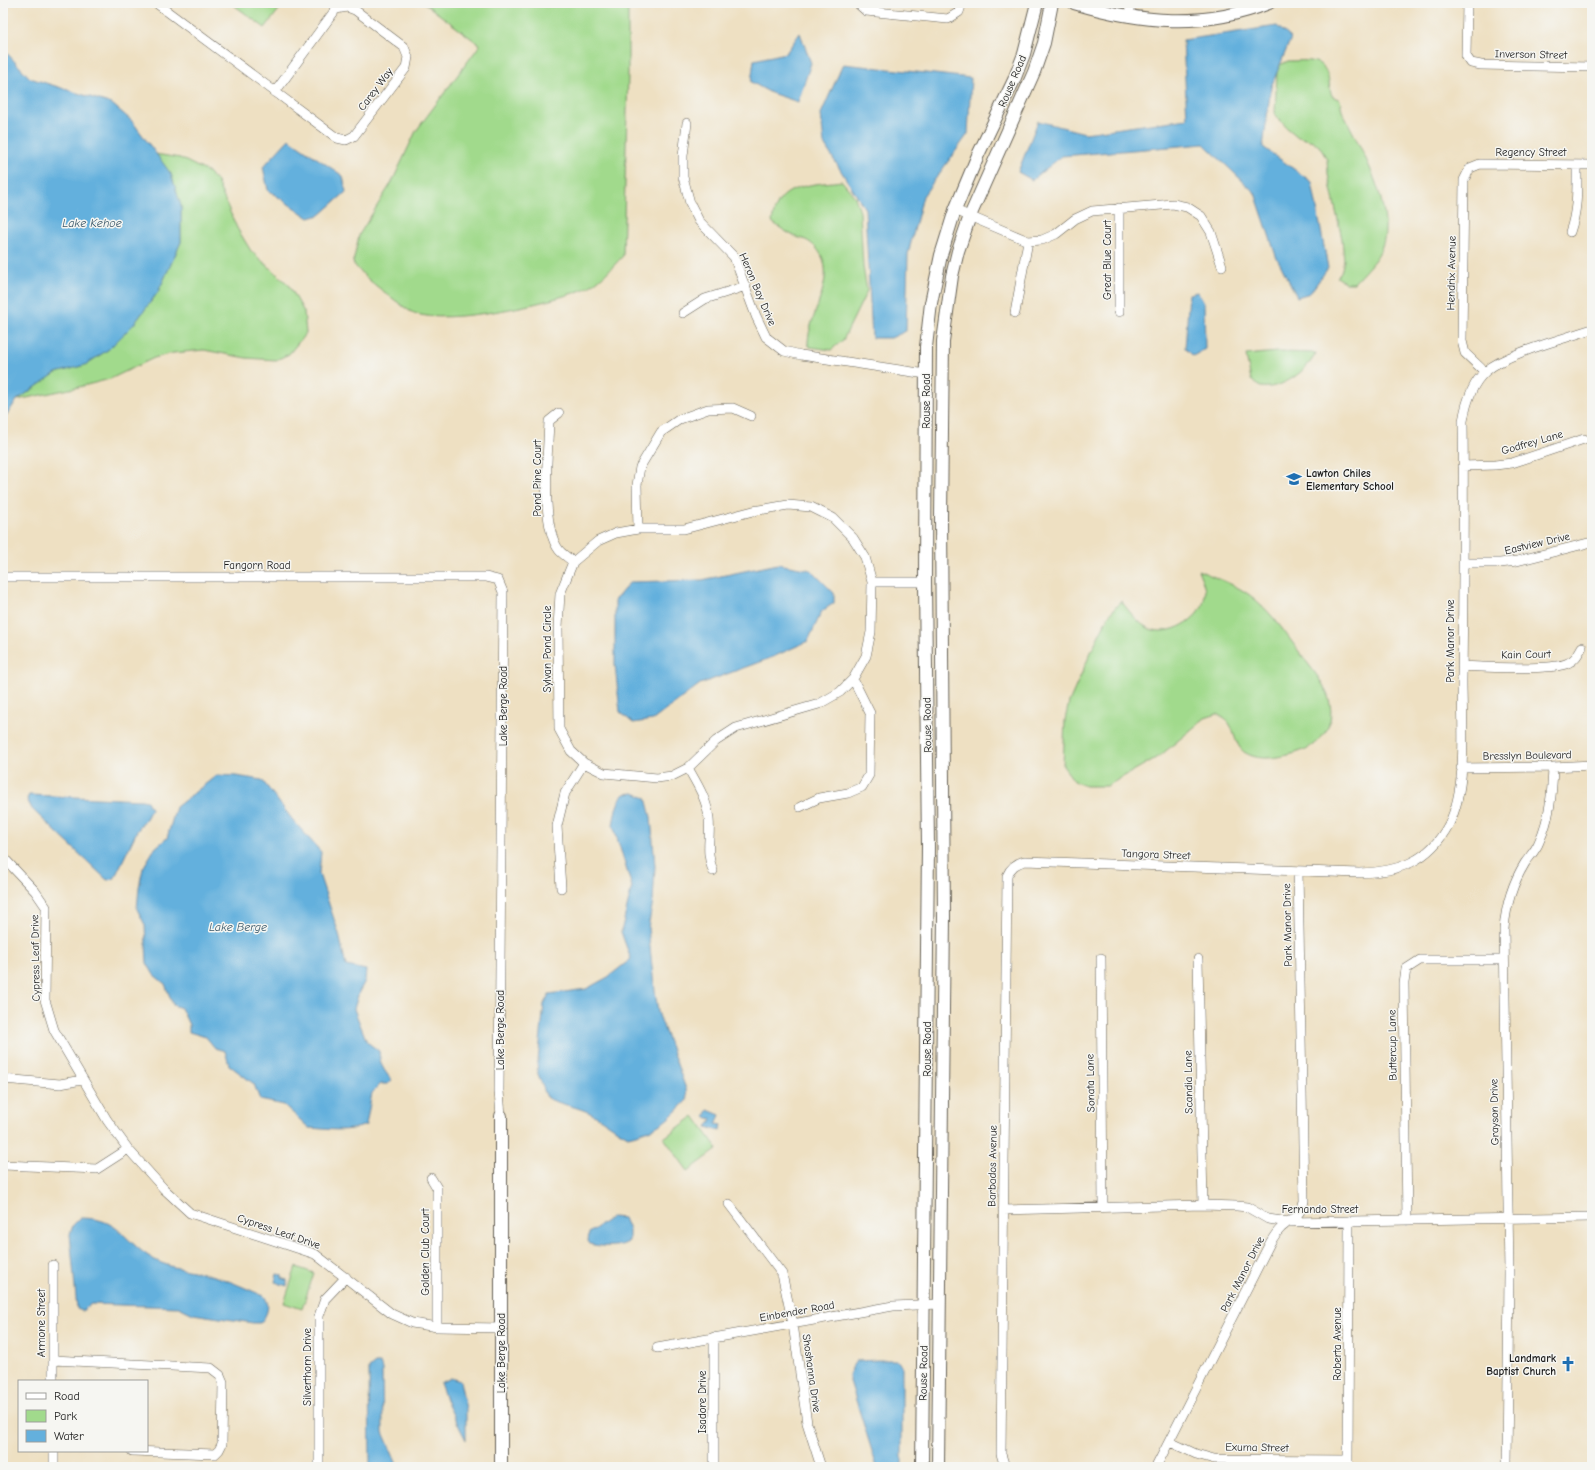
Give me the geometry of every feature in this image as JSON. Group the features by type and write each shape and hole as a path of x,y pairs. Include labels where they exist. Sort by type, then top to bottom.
{"street":[{"name":"Carey Way","path":"156,3 275,92 338,138 346,140 354,136 406,68 408,58 404,47 355,10 347,7 336,9 275,92"},
{"path":"857,3 866,11 948,19 959,12 962,3"},
{"name":"Rouse Road","path":"922,1467 928,846 925,582 926,347 931,302 941,255 955,210 978,155 1014,80 1024,54 1036,3"},
{"name":"Rouse Road","path":"938,1467 944,917 943,341 952,276 970,216 1034,72 1044,43 1052,3"},
{"path":"1074,3 1129,17 1162,21 1205,19 1234,14 1269,3"},
{"path":"1129,17 1131,3"},
{"name":"Inverson Street","path":"1467,3 1466,56 1471,63 1481,66 1592,67"},
{"name":"Heron Bay Drive","path":"687,123 683,156 683,177 690,203 699,221 734,257 756,316 766,336 784,350 801,355 926,374"},
{"name":"Regency Street","path":"1470,168 1480,164 1592,165"},
{"path":"1570,232 1576,215 1577,165"},
{"name":"Hendrix Avenue","path":"1470,168 1464,180 1462,341 1465,353 1485,372"},
{"path":"955,210 1028,241 1042,240 1056,234 1075,219 1092,211 1173,204 1187,207 1200,216 1211,232 1222,266"},
{"name":"Great Blue Court","path":"1119,208 1119,312"},
{"path":"1015,314 1028,241"},
{"path":"682,313 705,299 746,286"},
{"name":"Park Manor Drive","path":"1156,1467 1270,1243 1279,1230 1297,1217 1302,1210 1304,1201 1298,871 1382,872 1402,868 1421,857 1434,845 1449,824 1459,795 1461,768 1463,421 1466,405 1474,386 1485,372 1502,360 1592,330"},
{"path":"638,529 637,485 640,467 661,432 680,419 708,409 733,408 751,416"},
{"name":"Pond Pine Court","path":"559,413 549,421 547,503 551,534 559,550 573,562"},
{"name":"Godfrey Lane","path":"1463,466 1512,463 1584,440"},
{"name":"Sylvan Pond Circle","path":"788,506 811,507 833,518 853,538 865,557 872,582 871,632 866,656 853,679 840,692 818,704 736,728 716,741 688,768 672,776 649,778 604,773 584,763 571,751 559,729 558,627 560,594 573,562 598,541 616,533 638,529 684,529 753,511 788,506"},
{"name":"Eastview Drive","path":"1462,563 1500,563 1517,561 1592,542"},
{"name":"Fangorn Road","path":"3,577 486,577 498,580 503,592"},
{"path":"872,582 925,582"},
{"name":"Lake Berge Road","path":"501,1467 502,1328 500,1083 503,592"},
{"name":"Kain Court","path":"1462,666 1552,667 1568,664 1576,657 1582,647"},
{"path":"800,807 818,798 848,793 862,787 869,775 870,712 853,679"},
{"path":"561,888 558,826 565,793 584,763"},
{"name":"Bresslyn Boulevard","path":"1461,768 1592,765"},
{"name":"Grayson Drive","path":"1507,1467 1508,1218 1504,929 1506,910 1517,877 1538,844 1551,808 1553,767"},
{"path":"688,768 705,799 710,820 708,859 713,871"},
{"name":"Cypress Leaf Drive","path":"3,857 35,890 46,907 45,1000 54,1030 82,1080 107,1120 128,1149 164,1190 190,1214 315,1254 392,1314 412,1323 437,1327 502,1328"},
{"name":"Tangora Street","path":"1013,866 1025,861 1298,871"},
{"name":"Barbados Avenue","path":"1005,1467 1001,1454 1007,876 1013,866"},
{"name":"Sonata Lane","path":"1100,958 1103,1207"},
{"name":"Scandia Lane","path":"1198,959 1203,1205"},
{"name":"Buttercup Lane","path":"1406,1221 1404,983 1406,969 1420,960 1504,960"},
{"path":"3,1079 60,1084 82,1080"},
{"path":"3,1165 97,1169 128,1149"},
{"name":"Golden Club Court","path":"431,1178 437,1188 437,1327"},
{"name":"Shoshanna Drive","path":"729,1204 782,1274 793,1324 807,1423 821,1467"},
{"name":"Fernando Street","path":"1003,1210 1203,1205 1247,1207 1268,1219 1289,1222 1592,1217"},
{"name":"Roberta Avenue","path":"1348,1464 1349,1221"},
{"name":"Armone Street","path":"53,1265 54,1380"},
{"name":"Silverthorn Drive","path":"320,1467 319,1316 325,1299 346,1277"},
{"name":"Einbender Road","path":"657,1348 893,1306 940,1304"},
{"name":"Isadore Drive","path":"714,1337 714,1467"},
{"path":"53,1360 211,1368 220,1375 223,1382 222,1444 219,1450 215,1454 148,1452"},
{"name":"Exuma Street","path":"1170,1442 1196,1454 1214,1459 1348,1464"},
{"path":"54,1452 54,1467"}],"green space":[{"path":"231,3 284,3 265,28"},
{"path":"424,3 628,3 628,74 623,256 595,283 568,295 524,306 473,315 449,317 429,316 414,313 407,309 368,279 353,263 359,235 392,182 416,131 480,45"},
{"path":"1288,61 1316,62 1325,69 1332,96 1340,100 1342,111 1358,142 1381,198 1385,234 1381,249 1373,262 1354,283 1346,283 1337,277 1341,273 1344,260 1342,239 1328,174 1327,159 1319,146 1313,141 1298,137 1286,127 1275,114 1277,72 1280,65"},
{"path":"155,154 180,158 208,172 217,182 237,228 251,251 289,285 304,312 306,333 289,354 276,360 246,358 204,350 173,353 154,358 110,379 17,400 56,373 85,365 109,349 134,324 158,292 181,242 181,206 171,174"},
{"path":"842,181 855,197 860,212 863,266 867,291 843,340 831,350 810,347 808,344 809,332 825,279 825,267 821,255 810,242 796,237 772,222 776,207 787,193 804,186"},
{"path":"1277,352 1316,353 1301,372 1286,382 1269,387 1258,386 1251,380 1246,355"},
{"path":"1198,570 1244,591 1263,607 1280,626 1323,685 1331,710 1330,720 1326,730 1320,739 1312,746 1301,751 1277,757 1260,758 1249,755 1241,749 1229,723 1217,714 1205,718 1161,755 1107,786 1086,786 1075,782 1063,766 1065,720 1069,702 1109,615 1121,601 1137,620 1145,627 1150,629 1166,631 1183,625 1197,614 1204,600 1204,588"},
{"path":"694,1116 718,1149 688,1171 664,1138"},
{"path":"296,1267 314,1273 302,1309 284,1303"}],"water":[{"path":"1277,26 1291,38 1271,87 1263,147 1312,182 1328,268 1310,293 1297,297 1276,256 1255,193 1204,144 1062,156 1032,180 1018,172 1038,121 1085,133 1187,119 1183,40"},
{"path":"800,33 811,63 798,102 771,93 751,82 754,60 786,53"},
{"name":"Lake Kehoe","path":"3,49 30,78 112,104 132,121 171,174 181,206 181,242 158,292 134,324 109,349 85,365 56,373 17,400 3,420"},
{"path":"843,64 971,78 968,134 923,196 908,254 906,331 891,338 872,338 865,209 824,144 821,114"},
{"path":"289,139 343,176 346,192 320,215 309,218 268,190 263,167"},
{"path":"1197,292 1204,302 1205,349 1193,356 1185,348 1189,294"},
{"path":"778,564 811,570 834,593 834,603 822,611 808,641 773,657 700,684 653,720 633,723 620,712 615,665 615,600 630,582 702,580"},
{"name":"Lake Berge","path":"217,775 262,780 292,819 321,852 319,874 339,934 346,966 366,970 365,981 359,992 354,1009 367,1042 379,1051 382,1067 392,1080 387,1084 381,1084 372,1093 366,1125 345,1130 309,1128 284,1105 260,1100 254,1084 229,1065 225,1051 215,1048 206,1037 189,1032 189,1025 181,1008 173,1005 165,984 154,975 147,963 145,925 137,909 139,887 143,868 155,848 167,838 176,807"},
{"path":"634,793 646,798 651,817 655,866 653,901 648,928 658,1012 686,1089 687,1100 667,1120 654,1128 628,1136 597,1116 547,1098 537,1071 544,1004 549,994 586,989 608,977 631,959 621,932 632,887 613,825 616,809 620,799 624,794"},
{"path":"29,795 142,800 147,801 151,809 137,831 114,879 107,880 32,809 27,799"},
{"path":"708,1110 720,1115 716,1124 722,1125 720,1131 707,1127 712,1119 705,1117"},
{"path":"612,1217 624,1218 629,1230 629,1241 622,1245 616,1246 599,1246 590,1244 588,1241 589,1233"},
{"path":"80,1218 103,1221 111,1225 118,1229 138,1248 154,1260 170,1266 217,1277 264,1296 268,1307 265,1317 260,1323 253,1323 193,1314 179,1307 91,1304 82,1311 77,1309 70,1234 73,1225"},
{"path":"277,1274 282,1275 282,1278 287,1280 287,1286 275,1282"},
{"path":"897,1360 902,1367 902,1467 877,1467 849,1378 851,1368 856,1361"},
{"path":"375,1363 380,1363 382,1369 383,1432 398,1467 370,1467 369,1368"},
{"path":"451,1378 460,1381 466,1409 466,1440 448,1405 440,1383"}],"place":[{"name":"Lawton Chiles Elementary School","path":"1294,479"},
{"name":"Landmark Baptist Church","path":"1568,1364"}]}
